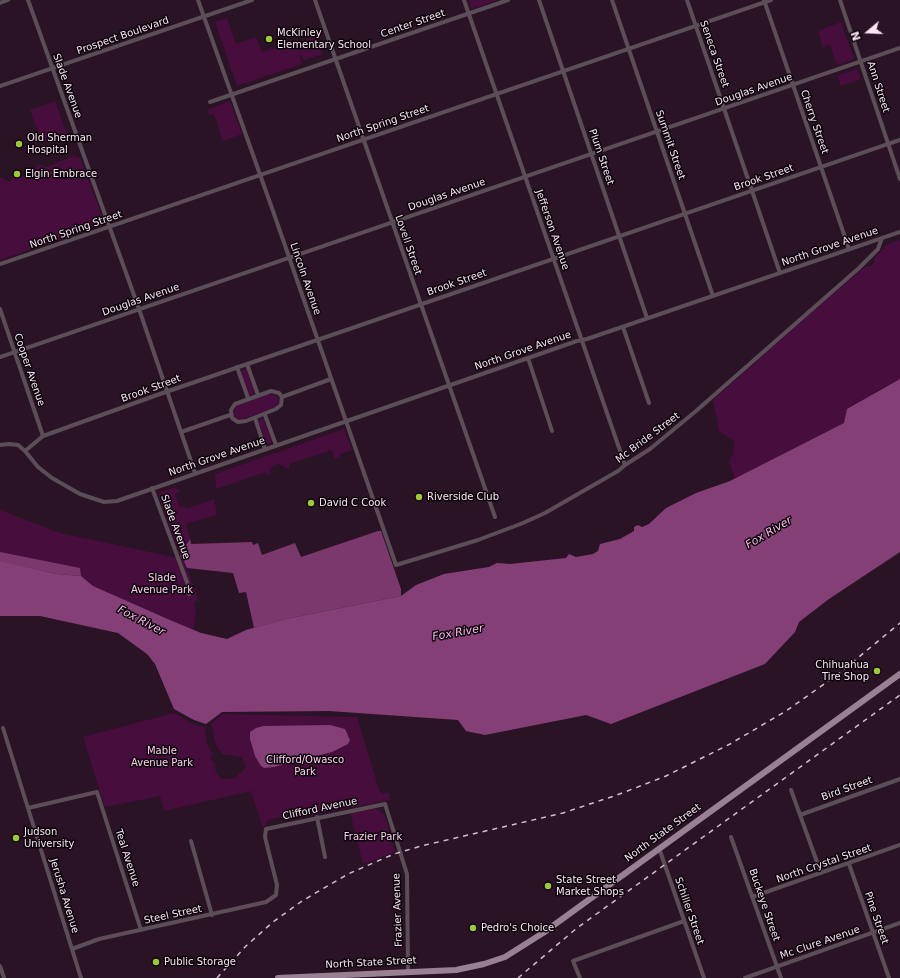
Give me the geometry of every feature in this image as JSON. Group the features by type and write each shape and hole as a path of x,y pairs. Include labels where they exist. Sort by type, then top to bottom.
{"main road":[{"name":"North State Street","path":"278,978 466,968 504,957 543,932 900,674"}],"street":[{"path":"0,3 8,0"},
{"name":"Slade Avenue","path":"28,0 139,310 195,473"},
{"name":"Lincoln Avenue","path":"198,0 290,258 345,421 396,565"},
{"name":"Prospect Boulevard","path":"0,86 252,0"},
{"name":"Lovell Street","path":"315,0 448,386 495,517"},
{"name":"Jefferson Avenue","path":"464,0 625,465"},
{"name":"Center Street","path":"210,102 508,0"},
{"name":"Plum Street","path":"539,0 647,318"},
{"name":"Summit Street","path":"612,0 713,296"},
{"name":"Seneca Street","path":"687,0 780,273"},
{"name":"North Spring Street","path":"0,264 771,0"},
{"name":"Ann Street","path":"840,0 900,179"},
{"name":"Cherry Street","path":"765,1 849,249"},
{"name":"Douglas Avenue","path":"0,357 900,48"},
{"name":"Brook Street","path":"25,451 43,436 237,367 900,140"},
{"name":"North Grove Avenue","path":"25,451 38,467 52,478 80,494 98,500 117,501 528,358 900,232"},
{"name":"Mc Bride Street","path":"396,565 472,542 523,523 545,513 608,478 625,465 650,450 859,268 878,249 882,238"},
{"name":"Cooper Avenue","path":"0,309 43,436"},
{"path":"623,327 649,403"},
{"path":"528,358 552,431"},
{"path":"247,364 258,395"},
{"path":"237,367 248,398"},
{"path":"282,397 331,379"},
{"path":"274,391 279,393 282,397 281,405 265,415 238,422 230,415 233,405 248,398 274,391"},
{"path":"181,432 230,415"},
{"path":"265,415 276,445"},
{"path":"255,418 265,449"},
{"path":"0,445 18,445 25,451"},
{"name":"Slade Avenue","path":"152,488 188,585 189,594"},
{"name":"Jerusha Avenue","path":"3,728 80,978"},
{"name":"Bird Street","path":"800,815 900,778"},
{"path":"791,790 821,873"},
{"name":"Teal Avenue","path":"28,808 97,792 141,930"},
{"name":"Clifford Avenue","path":"276,895 277,885 265,837 266,829 269,827 385,804"},
{"name":"Frazier Avenue","path":"385,804 406,874 408,971"},
{"path":"317,817 325,857"},
{"name":"Buckeye Street","path":"731,837 781,978"},
{"path":"191,841 212,915"},
{"name":"North Crystal Street","path":"752,897 900,845"},
{"name":"Schiller Street","path":"659,848 704,978"},
{"name":"Pine Street","path":"849,864 889,978"},
{"name":"Steel Street","path":"72,949 99,939 258,905 272,899 276,895"},
{"path":"580,978 573,961 684,921"},
{"name":"Mc Clure Avenue","path":"745,978 900,923"},
{"path":"0,966 4,978"}],"green space":[{"path":"469,0 498,0 471,9"},
{"path":"227,18 236,44 256,37 262,52 297,40 301,51 307,39 313,37 318,40 322,52 321,55 304,60 299,54 302,64 237,86 215,22"},
{"path":"841,22 854,59 837,65 830,45 823,47 818,31"},
{"path":"857,69 861,79 841,86 837,76"},
{"path":"55,101 67,134 42,143 30,110"},
{"path":"230,101 242,134 223,141 214,114 209,115 207,110"},
{"path":"75,155 77,158 80,157 103,219 102,224 0,260 0,177 10,182 12,177 25,176 38,165 47,167"},
{"path":"900,240 900,379 875,392 844,423 735,479 729,461 733,454 734,441 719,431 713,400 822,303 866,266 871,266 874,263 874,258 888,244"},
{"path":"247,368 254,392 252,395 248,394 240,371"},
{"path":"267,394 277,396 279,402 276,407 243,419 236,418 234,414 236,405"},
{"path":"263,418 272,442 267,444 258,421"},
{"path":"344,429 352,450 340,454 340,457 335,459 332,450 289,464 289,468 285,469 284,465 282,466 279,463 273,466 270,470 271,474 268,475 266,472 216,489 215,474"},
{"path":"175,487 180,491 175,494 180,508 183,505 186,509 214,499 217,515 186,524 190,539 180,555 159,497 159,493"},
{"name":"Slade Avenue Park","path":"0,510 60,533 183,559 198,598 194,604 196,612 193,630 93,586 81,576 42,571 0,561"},
{"name":"Clifford/Owasco Park","path":"174,713 193,724 205,727 207,744 213,755 210,759 215,763 216,773 222,779 235,778 246,767 242,757 222,754 216,745 211,724 222,714 357,717 379,790 383,794 388,792 390,800 295,818 293,814 268,820 263,828 251,791 164,811 160,796 105,807 83,737"},
{"name":"Frazier Park","path":"373,807 384,814 395,852 363,864 350,812"}],"shaded area":[{"path":"381,531 401,589 401,596 286,619 254,628 246,592 239,593 233,573 187,568 180,555 190,539 191,544 252,542 253,545 258,543 262,555 295,543 301,557"},
{"path":"0,552 80,568 81,576 57,574 3,562 0,561"}],"water":[{"name":"Fox River","path":"900,379 900,552 829,599 799,622 795,632 765,664 611,724 586,715 485,735 466,731 458,720 329,711 222,712 206,724 194,720 174,709 155,664 147,654 118,633 40,616 0,616 0,561 57,574 81,576 93,586 170,620 201,633 227,639 246,630 286,619 401,596 416,585 444,574 489,567 497,563 510,564 566,558 569,554 576,557 593,554 598,551 600,544 620,539 634,531 634,527 638,525 642,527 649,524 666,508 696,493 730,481 844,423 847,409"},
{"path":"330,725 345,729 350,740 348,744 332,752 274,767 264,768 261,766 255,756 250,739 250,732 263,726"}],"railway":[{"path":"217,978 246,946 273,922 302,901 348,874 394,854 421,846 563,813 617,795 666,776 730,744 786,711 837,675 900,623"},
{"path":"518,978 577,928 900,695"}],"place":[{"name":"McKinley Elementary School","path":"269,39"},
{"name":"Old Sherman Hospital","path":"19,144"},
{"name":"Elgin Embrace","path":"17,174"},
{"name":"Riverside Club","path":"419,497"},
{"name":"David C Cook","path":"311,503"},
{"name":"Chihuahua Tire Shop","path":"877,671"},
{"name":"Judson University","path":"16,838"},
{"name":"State Street Market Shops","path":"548,886"},
{"name":"Pedro's Choice","path":"473,928"},
{"name":"Public Storage","path":"156,962"}],"park label":[{"name":"Mable Avenue Park","path":"162,756"}]}
